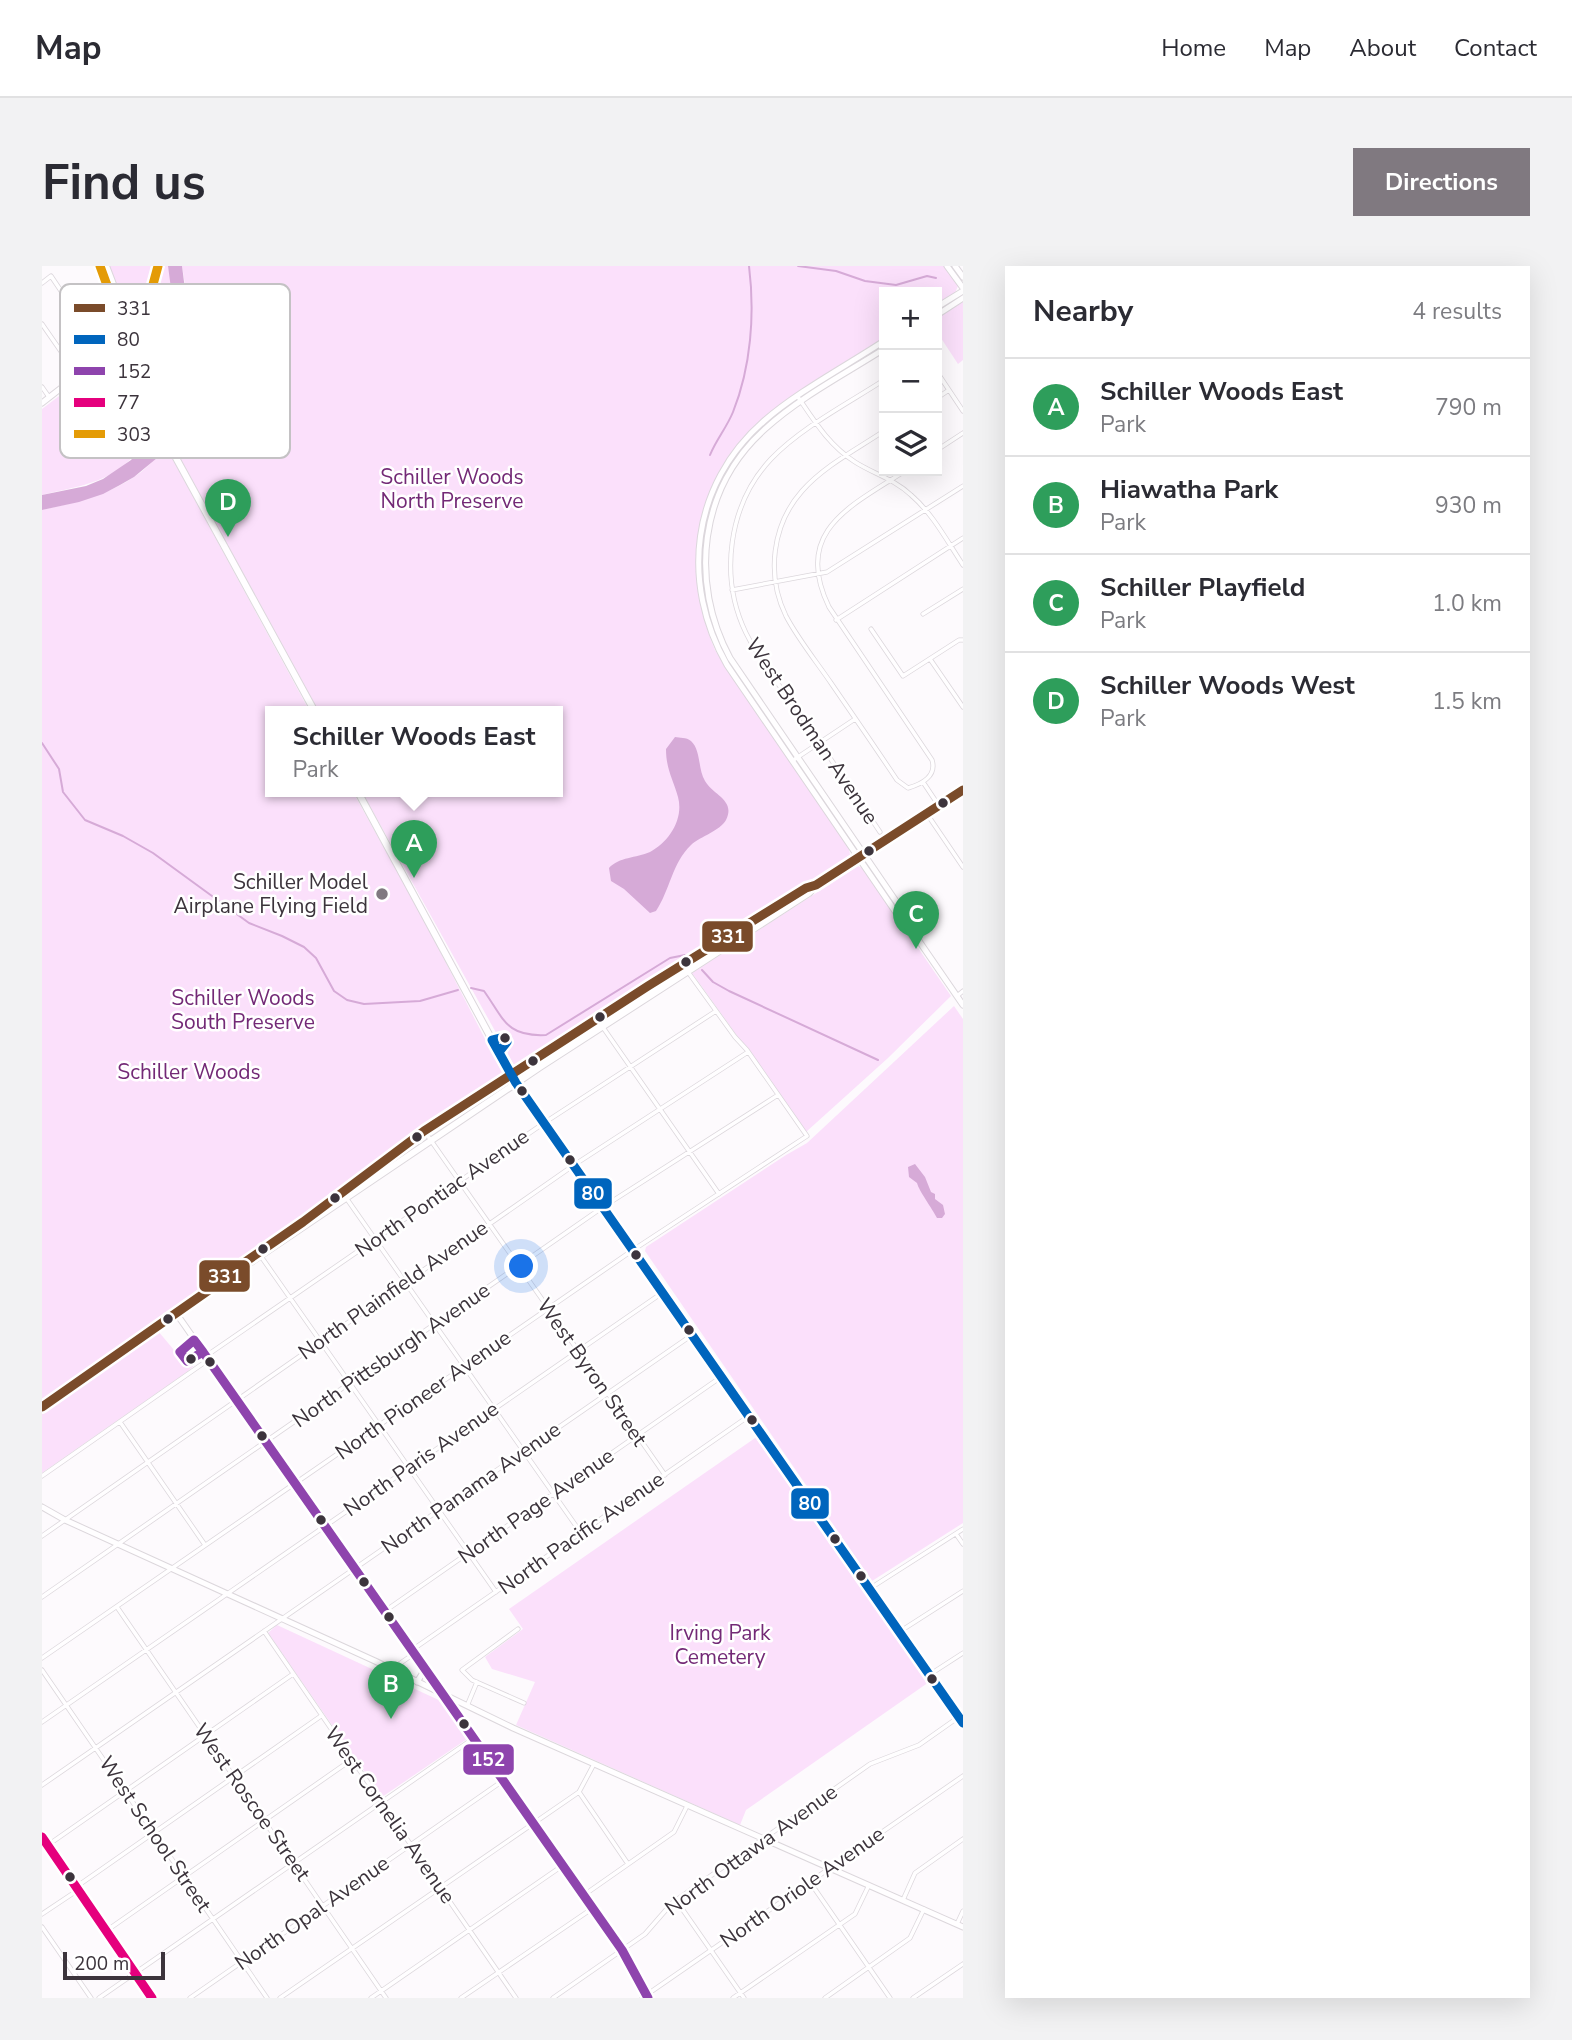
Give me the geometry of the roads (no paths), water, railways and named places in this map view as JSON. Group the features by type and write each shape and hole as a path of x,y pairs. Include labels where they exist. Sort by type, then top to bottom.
{"main road":[{"path":"100,266 107,284"},
{"path":"106,266 113,284"},
{"path":"154,284 158,266"},
{"path":"942,304 963,289 947,266"},
{"path":"955,266 963,278"},
{"path":"942,312 963,298"},
{"path":"879,344 800,399 766,428 741,455 720,490 710,521 705,553 707,597 733,669 861,856 917,932 919,941 963,1005"},
{"path":"800,399 882,350"},
{"path":"42,403 60,389"},
{"path":"176,458 311,706"},
{"path":"42,1407 430,1140 963,790"},
{"path":"361,797 516,1083 929,1675 961,1715 963,1723"},
{"path":"260,1255 424,1131 683,965 806,888 816,885"},
{"path":"176,1313 423,1665 446,1697 465,1717 474,1738 622,1950 645,1997"},
{"path":"42,1507 65,1520 392,1669 476,1711 960,1925"},
{"path":"417,1682 424,1671 423,1665"},
{"path":"465,1717 476,1711"},
{"path":"42,1838 152,1998"}],"street":[{"path":"42,283 51,276 60,289"},
{"path":"42,324 60,350"},
{"path":"942,380 963,411"},
{"name":"West Brodman Avenue","path":"879,383 816,424 771,460 746,497 733,535 731,562 732,590 741,621 753,645 880,832"},
{"path":"42,387 49,397"},
{"path":"942,395 949,390"},
{"path":"800,399 829,440 847,456 911,494 926,510 963,565"},
{"path":"942,447 963,433"},
{"path":"879,434 809,483 790,507 775,547 776,583 782,606 792,626 901,785 908,788 923,782 933,771 932,760 836,620 818,575 817,559 820,544 832,522 845,509 897,476"},
{"path":"732,590 818,575 842,565 963,486"},
{"path":"836,620 963,538"},
{"path":"923,614 963,589"},
{"path":"871,629 902,676 963,639"},
{"path":"930,659 963,707"},
{"path":"795,759 855,719"},
{"path":"923,782 939,806"},
{"path":"927,814 963,867"},
{"path":"683,965 778,1095"},
{"path":"957,996 963,991"},
{"name":"North Pontiac Avenue","path":"42,1476 459,1181 716,1011"},
{"path":"597,1019 719,1194"},
{"name":"North Plainfield Avenue","path":"42,1536 574,1165 748,1052"},
{"name":"North Pioneer Avenue","path":"42,1658 633,1250 807,1136 778,1095"},
{"name":"North Pittsburgh Avenue","path":"42,1597 603,1207 778,1095"},
{"name":"West Byron Street","path":"424,1131 665,1475"},
{"path":"342,1192 581,1533"},
{"path":"260,1255 496,1592"},
{"name":"North Paris Avenue","path":"42,1722 662,1292"},
{"name":"North Panama Avenue","path":"42,1785 692,1335"},
{"name":"North Page Avenue","path":"385,1611 721,1377"},
{"name":"North Pacific Avenue","path":"392,1669 496,1592 749,1416"},
{"path":"120,1422 205,1545"},
{"path":"869,1589 963,1529"},
{"path":"956,1534 963,1545"},
{"path":"899,1632 963,1591"},
{"name":"West Roscoe Street","path":"117,1606 386,1998"},
{"path":"518,1629 462,1670 477,1682 524,1703"},
{"name":"West Cornelia Avenue","path":"264,1632 516,1998"},
{"path":"929,1675 963,1653"},
{"name":"West School Street","path":"42,1670 267,1998"},
{"path":"47,1845 293,1674"},
{"path":"467,1706 477,1682"},
{"name":"North Ottawa Avenue","path":"553,1998 645,1934 676,1900 870,1764 919,1745 961,1715"},
{"path":"42,1914 322,1716"},
{"path":"99,1998 474,1738"},
{"path":"106,1931 352,1759"},
{"path":"280,1998 579,1792 594,1764"},
{"name":"North Oriole Avenue","path":"645,1997 963,1776"},
{"name":"North Opal Avenue","path":"190,1998 504,1780"},
{"path":"579,1792 628,1864"},
{"path":"584,1895 677,1829 687,1806"},
{"path":"903,1900 915,1873 963,1839"},
{"path":"371,1998 563,1866"},
{"path":"810,1882 890,1998"},
{"path":"733,1998 855,1914 869,1885"},
{"path":"676,1900 744,1998"},
{"path":"461,1998 593,1908"},
{"path":"825,1998 910,1938 924,1909"},
{"path":"960,1925 963,1911"},
{"path":"42,1927 91,1998"},
{"path":"913,1998 963,1964"}],"waterway":[{"path":"710,455 733,412 748,359 752,303 749,266"},
{"path":"798,266 836,271 865,281 896,285 927,276 936,278"},
{"path":"42,743 59,769 63,792 85,820 123,836 153,853 249,923 304,947 316,958 334,991 347,1000 364,1004 420,1001 458,990"},
{"path":"471,988 484,991 502,1018 514,1029 522,1033 546,1035 670,958 685,955"},
{"path":"702,970 713,982 729,991 878,1060"}],"place":[{"name":"Schiller Woods West","path":"228,537"},
{"name":"Schiller Woods East","path":"414,878"},
{"name":"Schiller Model Airplane Flying Field","path":"382,894"},
{"name":"Schiller Playfield","path":"916,949"},
{"name":"Hiawatha Park","path":"391,1719"}],"park label":[{"name":"Schiller Woods North Preserve","path":"452,489"},
{"name":"Schiller Woods South Preserve","path":"243,1010"},
{"name":"Schiller Woods","path":"189,1072"},
{"name":"Irving Park Cemetery","path":"720,1645"}]}
